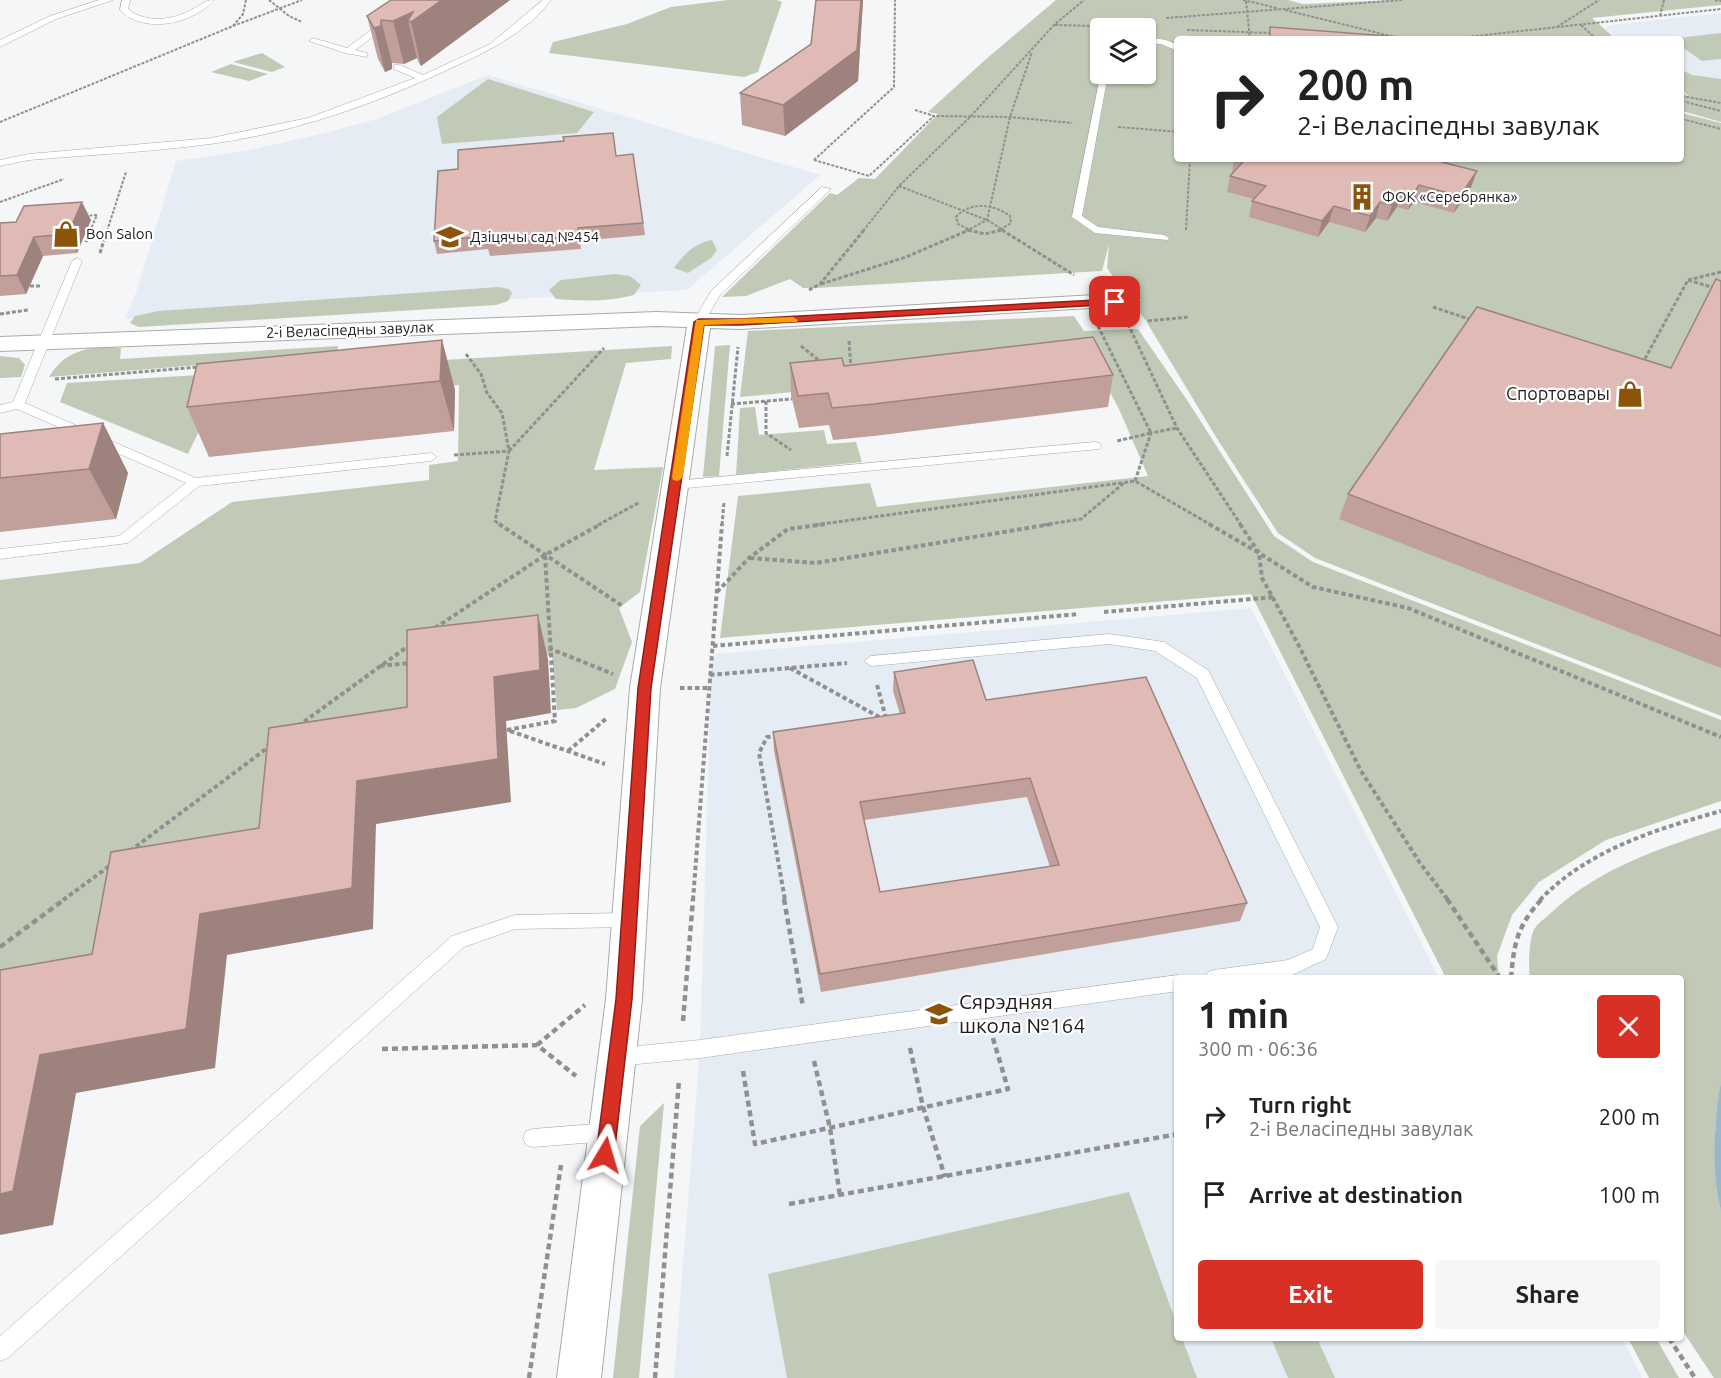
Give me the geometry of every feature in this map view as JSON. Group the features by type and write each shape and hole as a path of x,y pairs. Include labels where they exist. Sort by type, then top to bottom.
{"street":[{"name":"2-і Веласіпедны завулак","path":"0,344 656,319 741,322 1130,300"},
{"path":"579,1378 624,999 645,688 699,322"}],"lane":[{"path":"0,44 28,26 80,7 109,0"},
{"path":"126,0 124,10 129,17 148,21 170,20 201,11 210,0"},
{"path":"348,51 379,28 410,0"},
{"path":"0,163 28,158 211,141 311,120 423,78 493,46 541,8 547,0"},
{"path":"313,40 364,56"},
{"path":"1156,41 1174,47"},
{"path":"398,67 423,78"},
{"path":"1102,84 1077,217 1095,230 1164,238"},
{"path":"699,322 715,293 826,189"},
{"path":"18,405 77,261"},
{"path":"0,409 18,405 195,482 431,458"},
{"path":"676,485 1095,446"},
{"path":"0,554 123,540 195,482"},
{"path":"871,660 1109,639 1159,646 1203,674 1329,927 1320,954 1290,968 1238,975"},
{"path":"0,1350 458,941 515,922 629,920"},
{"path":"617,1057 681,1052 1174,984"},
{"path":"533,1138 608,1132"}],"path":[{"path":"233,26 243,14 246,0"},
{"path":"0,122 302,0"},
{"path":"895,0 894,87 814,160 869,176 934,116"},
{"path":"820,284 899,186 970,117 1054,25 1084,0"},
{"path":"1250,33 1245,0 1391,36"},
{"path":"1161,18 1402,0"},
{"path":"1556,27 1599,0"},
{"path":"1660,16 1664,0"},
{"path":"1715,0 1721,1"},
{"path":"1476,36 1721,9"},
{"path":"1054,25 1090,24"},
{"path":"1581,24 1593,36"},
{"path":"1183,29 1272,33"},
{"path":"987,220 1010,117 1033,49"},
{"path":"1684,96 1721,103"},
{"path":"1684,97 1695,105"},
{"path":"1684,102 1721,111"},
{"path":"915,110 934,116 1010,117 1051,121"},
{"path":"1684,120 1721,129"},
{"path":"1134,128 1174,132"},
{"path":"1186,233 1190,162"},
{"path":"97,261 129,163"},
{"path":"899,186 987,220 1076,277"},
{"path":"975,206 989,206 1002,209 1010,216 1011,224 1004,230 993,233 968,231 958,224 956,217 962,210 975,206"},
{"path":"806,292 820,284 866,271 968,231 987,220"},
{"path":"1637,374 1688,280 1721,272"},
{"path":"1688,280 1721,290"},
{"path":"30,286 41,285 40,287"},
{"path":"1432,307 1478,322"},
{"path":"0,314 28,310"},
{"path":"1146,321 1189,317"},
{"path":"1137,322 1128,323 1177,428 1259,553 1313,588 1408,608 1721,737"},
{"path":"1097,325 1150,433 1135,481"},
{"path":"655,1378 731,404 738,339"},
{"path":"849,339 851,373"},
{"path":"796,342 827,366"},
{"path":"451,456 509,451 605,347"},
{"path":"466,353 481,374 487,393 502,413 509,451 495,521 628,610"},
{"path":"731,404 792,399"},
{"path":"766,401 766,433 824,472"},
{"path":"1095,446 1177,428"},
{"path":"749,558 816,563 1081,519 1124,483"},
{"path":"427,633 544,555 676,485"},
{"path":"544,555 555,721 507,730 609,765"},
{"path":"1095,613 1274,597"},
{"path":"712,646 1083,614"},
{"path":"293,730 378,666 417,640"},
{"path":"539,650 551,649 621,676"},
{"path":"710,675 871,660 887,721"},
{"path":"378,666 413,663"},
{"path":"790,668 887,721"},
{"path":"568,752 612,714"},
{"path":"876,722 887,721"},
{"path":"789,734 767,737 759,753 808,1034 830,1128 840,1196"},
{"path":"121,857 274,744"},
{"path":"1511,975 1509,963 1514,938 1540,898 1560,881 1581,866 1634,840 1721,811"},
{"path":"0,947 112,864 109,876"},
{"path":"336,1050 537,1045 591,1001"},
{"path":"738,1044 755,1144 1008,1089 985,1010"},
{"path":"904,1021 923,1107 945,1177"},
{"path":"537,1045 579,1078"},
{"path":"789,1204 1174,1135"},
{"path":"1671,1341 1695,1378"}],"shaded area":[{"path":"1721,13 1721,100 1684,92 1684,36 1614,36 1605,28 1612,25"},
{"name":"Дзіцячы сад №454","path":"488,75 820,175 687,290 125,319 137,290 176,161 245,151 377,119"},
{"name":"Сярэдняя школа №164","path":"1251,608 1437,975 1174,975 1174,1341 1624,1341 1642,1378 674,1378 700,1049 711,675 715,654"}],"green space":[{"path":"728,0 777,0 782,2 758,72 744,77 549,53 553,42 627,24 671,7"},
{"path":"1056,0 1288,0 1303,4 1392,0 1721,0 1721,5 1592,18 1613,36 1191,36 1162,34 1186,36 1174,36 1174,162 1684,162 1684,114 1721,123 1721,716 1315,558 1278,533 1216,437 1146,321 1107,268 1109,244 1102,271 816,288 803,288 790,279 746,296 722,297 830,193 837,195 859,178 875,179 938,114 928,112"},
{"path":"1721,33 1721,59 1702,61 1684,48 1684,37"},
{"path":"262,53 285,67 272,72 233,62"},
{"path":"231,64 268,74 249,81 211,72"},
{"path":"1684,71 1692,75 1721,79 1721,122 1684,112 1684,94 1691,98 1684,92"},
{"path":"488,79 594,112 577,133 442,144 437,117"},
{"path":"712,240 717,250 711,258 688,273 674,268 690,250"},
{"path":"614,274 630,276 641,285 634,295 605,300 556,299 549,290 561,280"},
{"path":"499,287 509,289 512,293 508,301 496,305 139,327 130,323 135,316 159,311"},
{"path":"1074,316 1084,331 1138,329 1187,400 1274,536 1313,562 1721,720 1721,801 1606,840 1539,882 1512,915 1497,956 1499,975 1444,975 1251,594 720,638 738,496 870,483 877,507 1148,476 1119,409 1094,363 740,397 748,331"},
{"path":"730,345 719,476 703,477 715,346"},
{"path":"99,346 121,348 120,359 338,346 337,354 49,377 65,359 83,350"},
{"path":"672,346 671,359 626,363 594,470 663,467 640,592 619,608 632,642 615,689 576,708 557,710 552,655 419,673 420,749 280,868 117,988 0,1012 0,580 140,563 232,502 429,480 429,465 458,461 459,385 209,410 188,454 60,402 67,383"},
{"path":"0,356 19,358 25,365 21,377 0,378"},
{"path":"755,407 759,435 824,430 827,444 856,442 862,462 736,475 740,408"},
{"path":"1721,828 1721,1081 1715,1131 1715,1167 1721,1211 1721,1378 1714,1378 1684,1333 1684,975 1530,975 1531,938 1537,926 1570,897 1610,871 1676,843"},
{"path":"664,1103 639,1378 613,1378 640,1126"},
{"path":"1129,1192 1174,1317 1174,1341 1183,1341 1197,1378 787,1378 768,1274"},
{"path":"1272,1341 1318,1341 1335,1378 1288,1378"},
{"path":"1630,1341 1658,1341 1679,1378 1649,1378"}],"water":[{"path":"1721,1081 1721,1211 1716,1178 1715,1146"}],"building":[{"path":"391,0 442,0 411,22 408,20 413,12 393,21 381,20 381,26 374,28 367,16"},
{"path":"816,0 861,0 857,50 783,105 740,93 811,44"},
{"path":"1270,27 1388,36 1270,36"},
{"path":"613,133 616,156 633,154 643,223 578,228 579,236 487,244 487,236 434,241 438,171 458,169 458,150 564,141 563,137"},
{"name":"ФОК «Серебрянка»","path":"1243,162 1442,162 1477,171 1460,196 1419,185 1413,194 1402,191 1392,205 1380,202 1370,216 1334,206 1322,221 1252,201 1266,186 1230,176"},
{"path":"82,202 68,234 34,237 17,275 0,276 0,223 16,222 24,206"},
{"path":"1716,279 1721,281 1721,636 1348,494 1477,307 1671,368"},
{"path":"1093,337 1113,375 832,408 828,393 798,396 790,363 842,358 844,366"},
{"path":"442,340 440,381 187,407 197,364"},
{"path":"103,423 89,469 0,478 0,434"},
{"path":"538,615 540,670 494,677 498,759 357,781 352,888 200,914 186,1029 40,1055 13,1191 0,1194 0,970 92,954 111,852 259,828 269,728 407,707 407,630"},
{"path":"973,660 986,700 1146,677 1247,903 820,974 773,732 905,713 894,672","holes":["1030,778 1059,865 880,892 860,802"]}],"slow traffic":[{"path":"678,477 699,322 793,320"}],"place":[{"name":"ФОК «Серебрянка»","path":"1362,197"},
{"name":"Bon Salon","path":"66,234"},
{"name":"Дзіцячы сад №454","path":"450,237"},
{"name":"Спортовары","path":"1630,394"},
{"name":"Сярэдняя школа №164","path":"939,1014"}],"route":[{"path":"605,1155 624,999 645,688 698,342 699,322 741,322 1115,302"}]}
